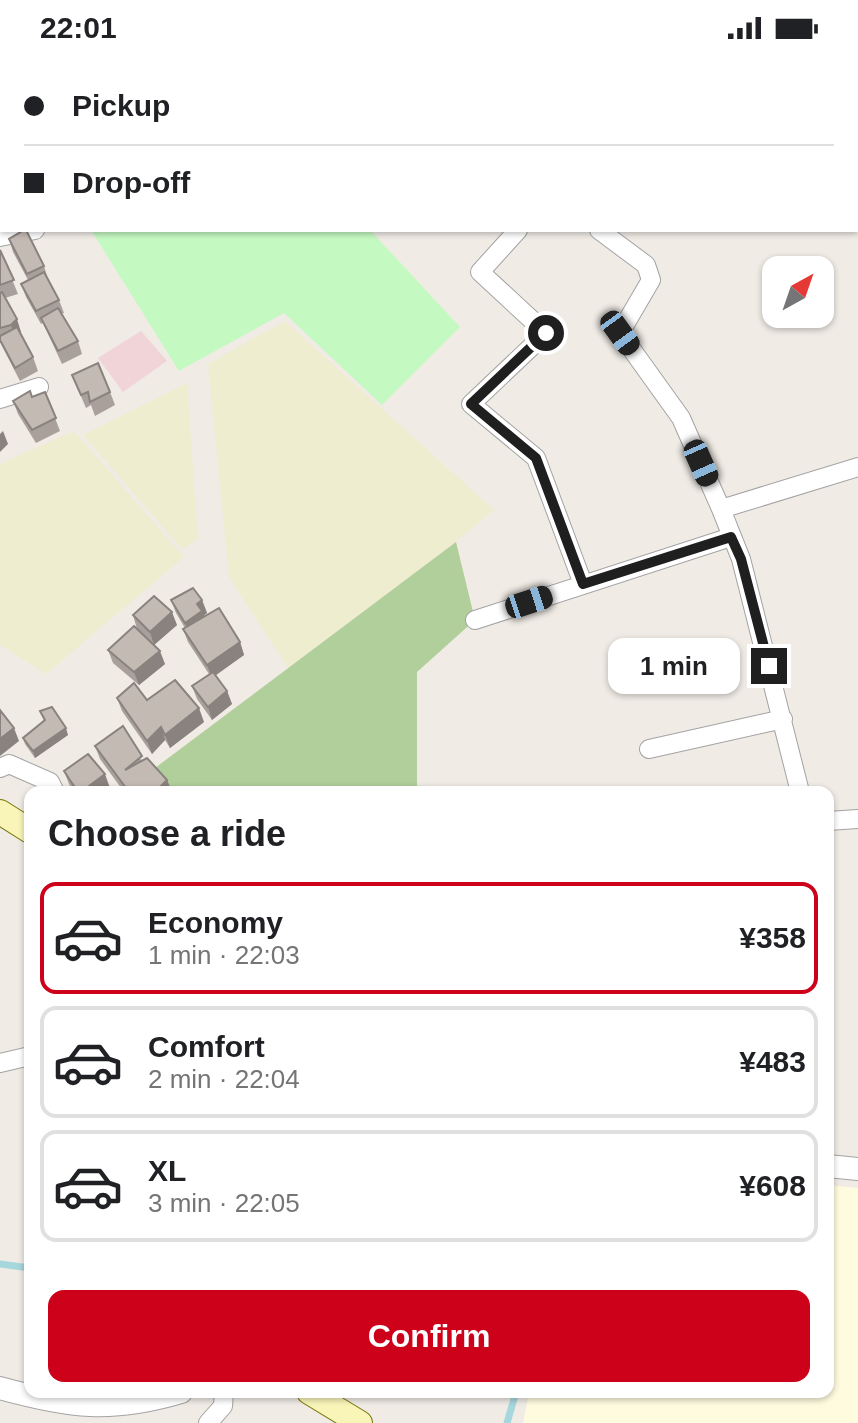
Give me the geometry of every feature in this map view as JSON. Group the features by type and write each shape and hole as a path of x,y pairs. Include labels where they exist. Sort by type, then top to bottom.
{"main road":[{"path":"0,812 24,827"},
{"path":"319,1398 360,1423"}],"street":[{"path":"516,232 480,272 546,333 471,404 536,458 583,584"},
{"path":"602,232 646,265 651,280 620,333 681,418 741,559 799,786"},
{"path":"0,399 39,387"},
{"path":"721,509 858,467"},
{"path":"475,620 731,537"},
{"path":"649,749 783,719"},
{"path":"0,768 9,764 50,782 52,786"},
{"path":"834,821 858,819"},
{"path":"0,1063 24,1057"},
{"path":"834,1167 858,1169"},
{"path":"0,1388 24,1395"},
{"path":"36,1398 88,1407 141,1403 159,1398"},
{"path":"208,1423 223,1406 224,1398"}],"shaded area":[{"path":"141,331 167,361 123,392 98,358"},
{"path":"834,1186 858,1188 858,1423 523,1423 528,1398 834,1398"}],"green space":[{"path":"92,232 372,232 460,327 382,405 284,313 179,371"},
{"path":"285,321 494,510 293,676 229,577 208,364"},
{"path":"187,383 198,539 182,549 83,435"},
{"path":"74,431 184,557 46,674 0,645 0,464"},
{"path":"456,542 475,620 417,672 417,786 167,786 151,771"}],"building":[{"path":"27,232 44,266 27,274 9,239"},
{"path":"0,250 14,280 0,285"},
{"path":"44,272 59,300 36,311 21,284"},
{"path":"0,293 17,319 11,325 0,328"},
{"path":"58,308 78,341 58,351 41,318"},
{"path":"17,327 33,357 15,368 0,336"},
{"path":"98,363 110,392 90,402 88,392 81,395 72,375"},
{"path":"30,391 32,397 45,392 56,418 32,430 13,401"},
{"path":"193,588 202,600 197,604 202,611 185,623 171,600"},
{"path":"154,596 172,612 150,632 133,615"},
{"path":"219,608 240,642 207,665 183,629"},
{"path":"134,626 160,651 134,672 108,650"},
{"path":"213,672 227,691 208,707 192,686"},
{"path":"175,680 199,708 165,735 161,727 147,741 117,698 134,683 147,700"},
{"path":"52,707 66,728 33,751 23,738 45,720 40,711"},
{"path":"0,710 14,728 0,739"},
{"path":"123,726 142,756 125,770 147,758 167,780 161,786 125,786 95,746"},
{"path":"88,754 105,774 89,786 74,786 64,771"}],"waterway":[{"path":"0,1264 24,1267"},
{"path":"507,1423 514,1398"}],"route":[{"path":"546,333 471,404 536,458 583,584 731,537 741,559 769,666"}]}
